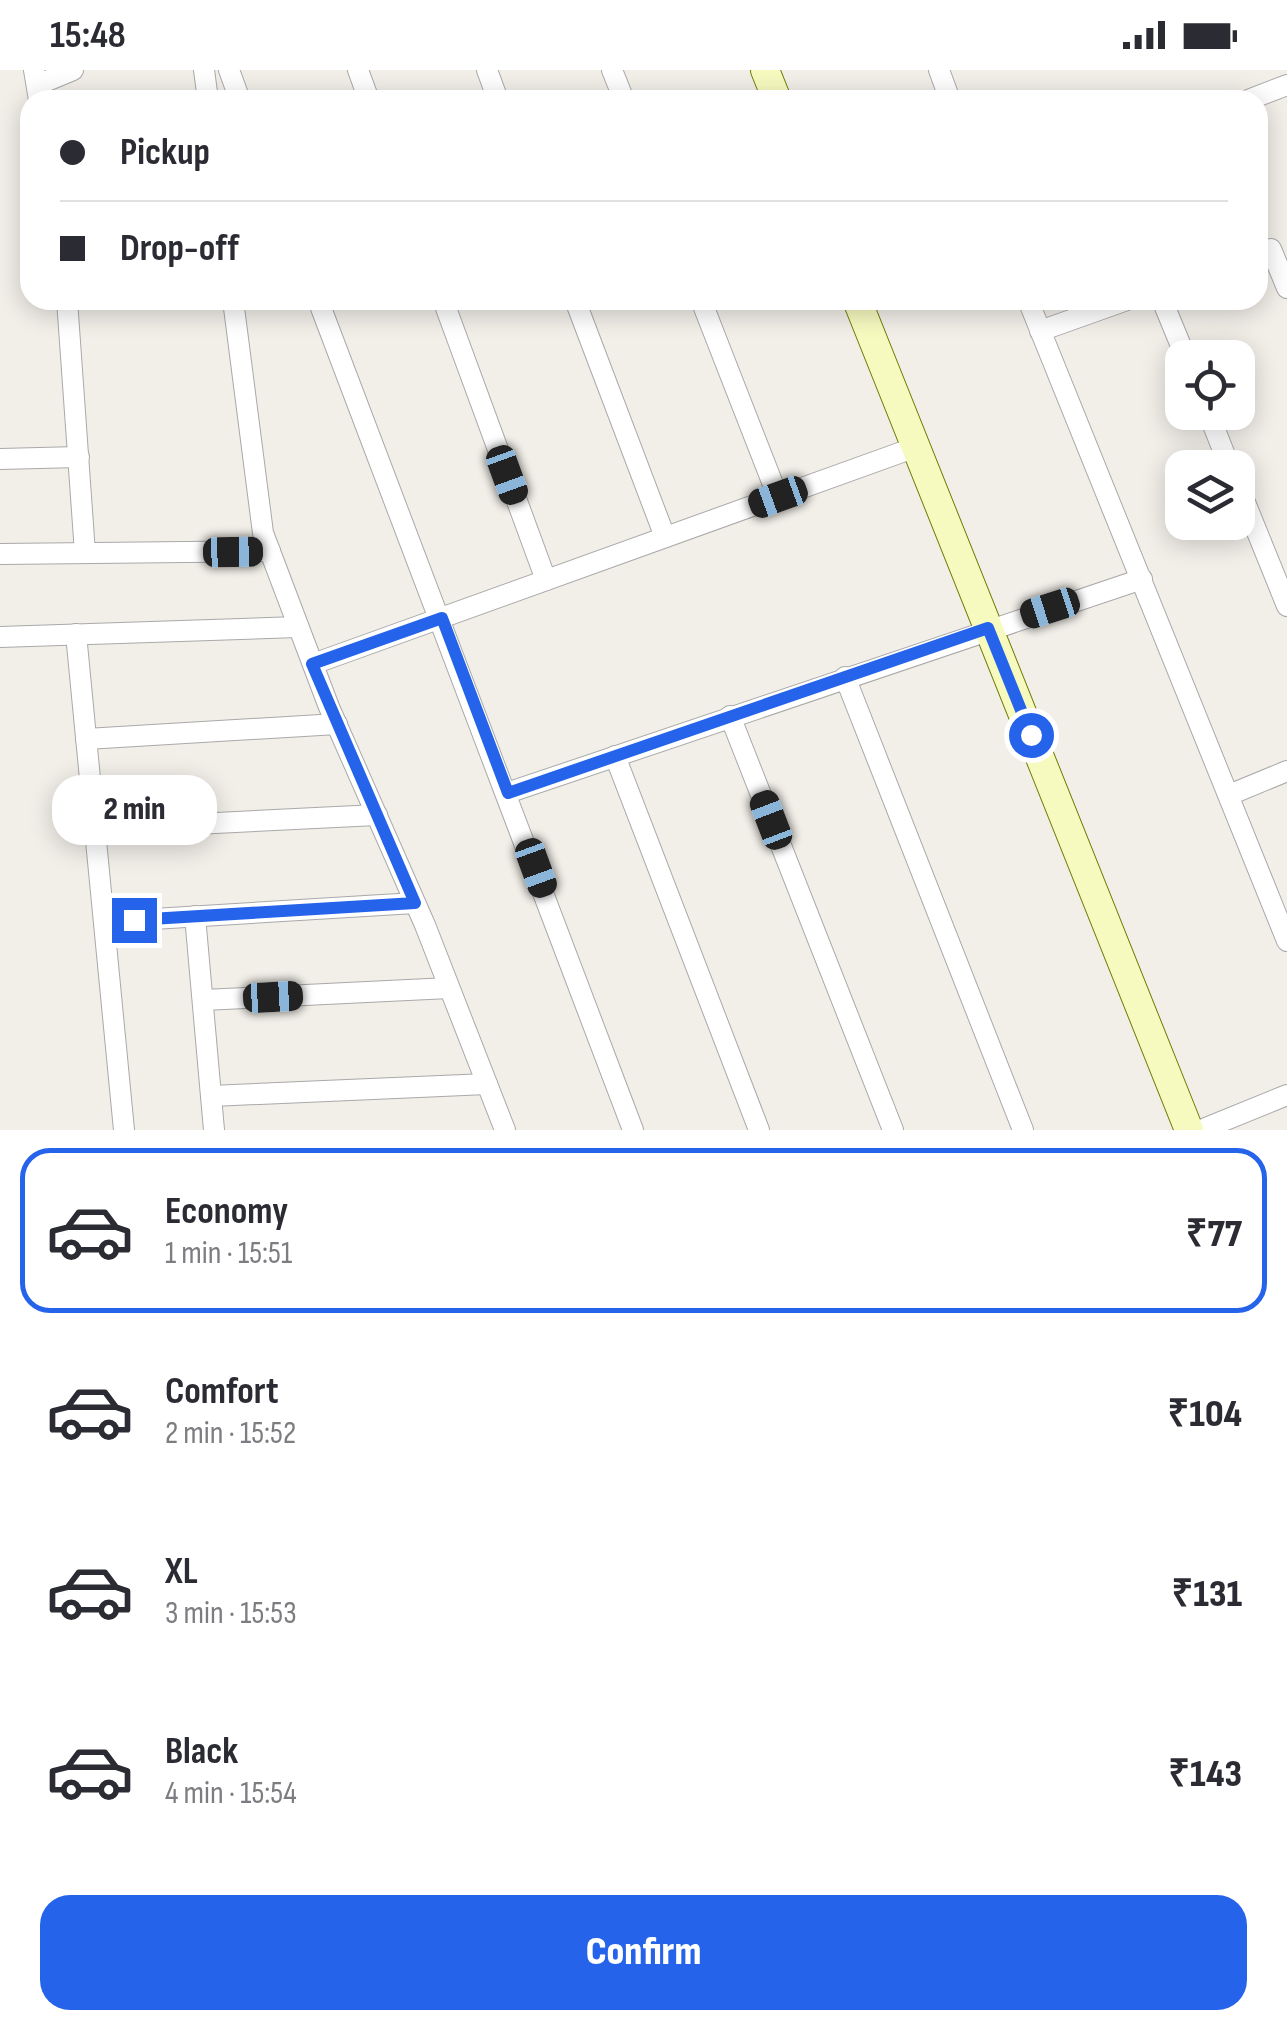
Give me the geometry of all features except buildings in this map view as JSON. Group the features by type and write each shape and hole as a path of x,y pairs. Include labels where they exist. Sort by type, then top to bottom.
{"street":[{"path":"37,85 73,70"},
{"path":"1272,249 1287,288"},
{"path":"67,310 84,553"},
{"path":"235,310 263,533 312,664 415,903 505,1130"},
{"path":"322,310 442,618 633,1130"},
{"path":"447,310 546,580"},
{"path":"578,310 665,537"},
{"path":"706,310 778,497"},
{"path":"861,310 1189,1130"},
{"path":"1032,310 1286,935"},
{"path":"1040,330 1098,310"},
{"path":"1166,310 1179,340"},
{"path":"312,664 916,447"},
{"path":"0,459 80,456"},
{"path":"1255,527 1287,606"},
{"path":"0,554 270,551"},
{"path":"508,793 845,676 1142,579"},
{"path":"0,637 298,626"},
{"path":"76,634 124,1130"},
{"path":"845,676 1023,1130"},
{"path":"730,716 893,1130"},
{"path":"86,739 337,724"},
{"path":"615,756 759,1130"},
{"path":"1229,795 1287,771"},
{"path":"95,830 377,815"},
{"path":"104,922 415,903"},
{"path":"195,916 214,1130"},
{"path":"203,1000 449,988"},
{"path":"211,1096 487,1084"},
{"path":"1202,1130 1287,1095"}],"route":[{"path":"134,920 415,903 312,664 442,618 508,793 988,628 1031,735"}]}
